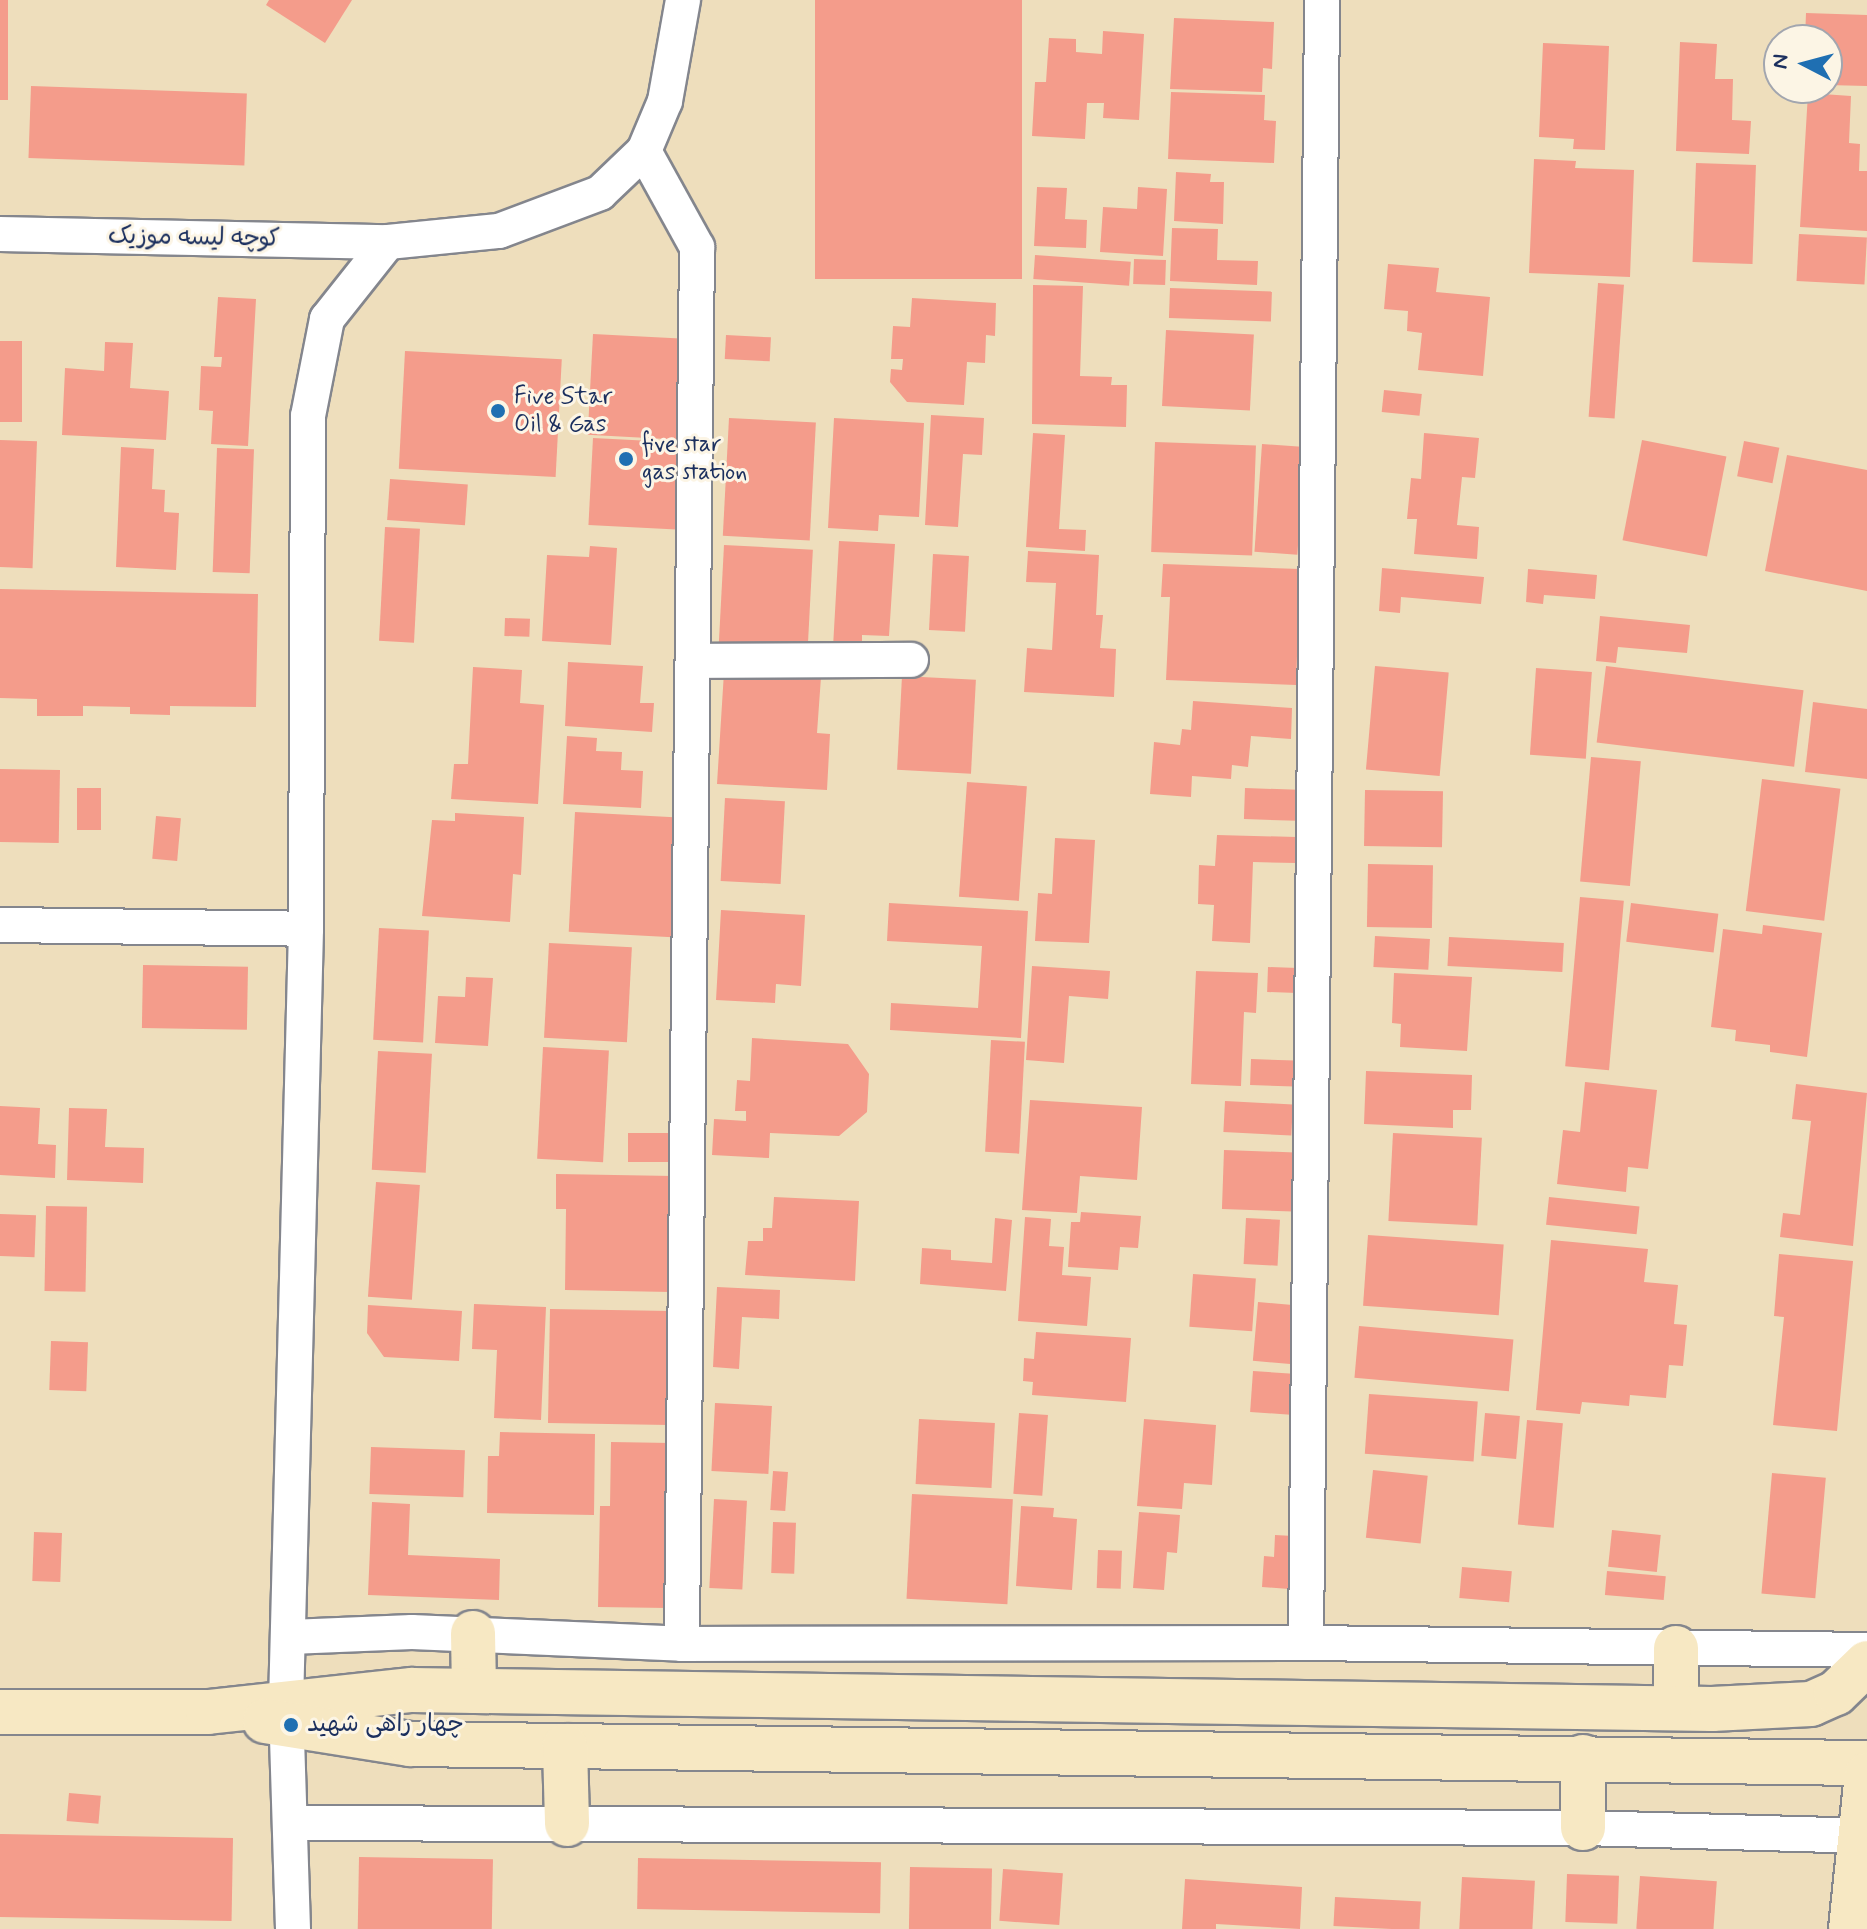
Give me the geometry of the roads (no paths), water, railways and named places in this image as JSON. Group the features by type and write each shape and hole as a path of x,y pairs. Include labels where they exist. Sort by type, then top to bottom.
{"main road":[{"path":"473,1633 474,1691"},
{"path":"1676,1648 1676,1708"},
{"path":"286,1714 412,1690 1676,1708 1811,1704 1836,1693 1867,1663"},
{"path":"0,1712 286,1714 410,1744 1867,1763"},
{"path":"565,1746 567,1824"},
{"path":"1583,1757 1583,1828"},
{"path":"1851,1929 1867,1775"}],"street":[{"path":"682,1644 697,247 644,151 665,101 683,0"},
{"path":"1306,1643 1322,0"},
{"name":"کوچه لیسه موزیک","path":"0,234 388,242 499,231 600,193 644,151"},
{"path":"293,1929 286,1714 306,929 308,416 327,319 388,242"},
{"path":"693,661 911,660"},
{"path":"0,925 306,929"},
{"path":"290,1637 473,1633 682,1644 1306,1643 1867,1650"},
{"path":"290,1823 1583,1828 1861,1836"}],"place":[{"name":"Five Star Oil & Gas","path":"498,411"},
{"name":"five star gas station","path":"626,459"},
{"name":"چهار راهی شهید","path":"291,1725"}]}
